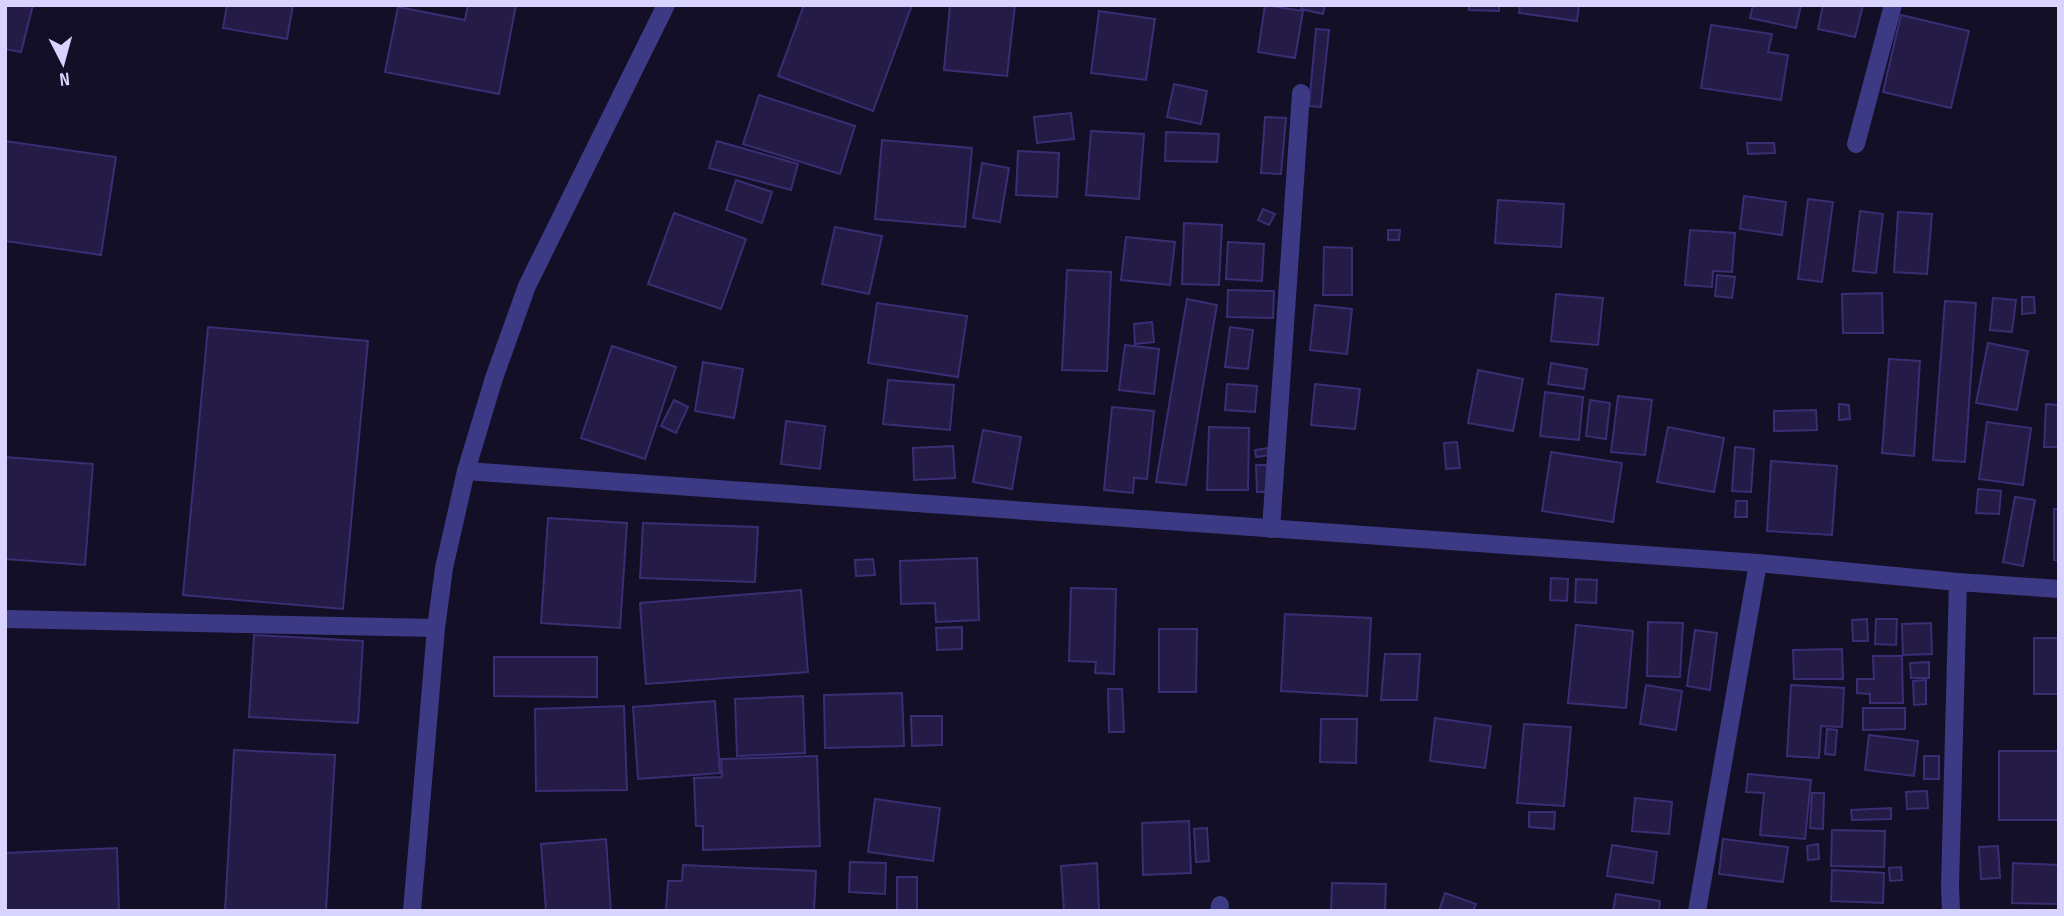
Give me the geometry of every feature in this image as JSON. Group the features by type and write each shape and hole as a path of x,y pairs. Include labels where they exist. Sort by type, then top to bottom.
{"street":[{"path":"412,911 436,628 444,568 466,471 494,378 527,286 666,5"},
{"path":"1856,144 1893,5"},
{"path":"1271,529 1301,93"},
{"path":"466,471 1758,563 2059,589"},
{"path":"1697,911 1758,563"},
{"path":"1951,911 1958,582"},
{"path":"5,620 436,628"}],"building":[{"path":"5,5 33,5 21,52 5,49"},
{"path":"227,5 293,5 287,39 223,28"},
{"path":"468,5 516,5 499,94 385,72 398,7 465,20"},
{"path":"804,5 912,5 873,111 778,76"},
{"path":"950,5 1015,5 1007,76 944,70"},
{"path":"1265,5 1303,11 1295,58 1258,52"},
{"path":"1302,5 1325,5 1323,14 1301,9"},
{"path":"1469,5 1499,5 1499,11 1469,10"},
{"path":"1520,5 1579,5 1577,21 1519,13"},
{"path":"1753,5 1801,5 1796,28 1750,18"},
{"path":"1823,5 1863,5 1855,37 1818,29"},
{"path":"1099,11 1155,19 1146,80 1091,73"},
{"path":"1901,15 1969,31 1951,108 1883,92"},
{"path":"1711,25 1772,34 1768,52 1788,55 1781,100 1701,88"},
{"path":"1316,29 1329,30 1321,107 1309,106"},
{"path":"1174,84 1207,91 1201,124 1167,117"},
{"path":"759,95 855,126 840,174 743,144"},
{"path":"1071,113 1074,139 1037,143 1034,117"},
{"path":"1265,117 1286,118 1281,174 1261,173"},
{"path":"1091,131 1144,134 1139,199 1086,195"},
{"path":"1166,132 1219,134 1217,162 1165,161"},
{"path":"882,140 972,148 965,227 875,219"},
{"path":"5,141 116,157 101,255 5,241"},
{"path":"717,141 798,164 791,190 709,168"},
{"path":"1747,143 1774,143 1775,153 1748,154"},
{"path":"1018,151 1059,153 1057,197 1016,195"},
{"path":"982,163 1009,168 1000,222 973,218"},
{"path":"736,180 772,192 762,223 726,210"},
{"path":"1744,196 1786,202 1782,235 1740,229"},
{"path":"1808,199 1833,202 1822,282 1798,279"},
{"path":"1498,200 1564,204 1561,247 1495,243"},
{"path":"1263,209 1275,214 1269,225 1258,220"},
{"path":"1860,211 1883,214 1876,273 1853,271"},
{"path":"1898,212 1932,214 1927,274 1894,272"},
{"path":"674,213 746,239 721,309 648,284"},
{"path":"1184,223 1222,225 1219,285 1182,284"},
{"path":"835,227 882,236 869,294 822,284"},
{"path":"1388,230 1400,230 1399,240 1388,240"},
{"path":"1690,230 1735,233 1732,272 1713,271 1712,287 1685,285"},
{"path":"1126,237 1175,242 1170,285 1121,280"},
{"path":"1228,242 1264,244 1262,281 1226,279"},
{"path":"1324,247 1352,248 1352,295 1323,295"},
{"path":"1067,270 1111,272 1107,371 1062,370"},
{"path":"1717,275 1735,277 1732,298 1715,296"},
{"path":"1228,290 1274,291 1273,318 1227,317"},
{"path":"1882,293 1883,333 1843,333 1842,294"},
{"path":"1556,294 1603,298 1598,345 1551,341"},
{"path":"2022,297 2034,297 2035,313 2022,314"},
{"path":"1993,298 2016,300 2012,332 1990,330"},
{"path":"1187,299 1217,305 1186,485 1156,482"},
{"path":"1945,301 1976,303 1965,462 1933,460"},
{"path":"877,303 967,316 958,377 868,363"},
{"path":"1315,305 1352,309 1347,354 1310,350"},
{"path":"1152,322 1154,342 1135,344 1134,324"},
{"path":"208,327 368,341 343,609 183,595"},
{"path":"1230,327 1253,330 1248,369 1225,367"},
{"path":"1988,343 2028,351 2017,410 1976,403"},
{"path":"1125,345 1159,349 1154,394 1119,390"},
{"path":"612,346 676,367 645,459 581,438"},
{"path":"1889,359 1920,361 1914,456 1882,453"},
{"path":"703,362 743,369 734,418 695,411"},
{"path":"1551,363 1587,369 1584,389 1548,384"},
{"path":"1478,370 1523,379 1513,431 1468,423"},
{"path":"888,380 954,385 950,430 883,424"},
{"path":"1227,384 1257,386 1255,412 1225,410"},
{"path":"1315,384 1360,389 1355,429 1311,425"},
{"path":"1545,392 1583,397 1579,440 1540,436"},
{"path":"1618,396 1652,400 1645,455 1611,452"},
{"path":"674,400 688,407 676,433 661,426"},
{"path":"1590,400 1610,403 1606,439 1586,436"},
{"path":"1839,404 1849,405 1850,419 1839,420"},
{"path":"2046,404 2059,405 2059,447 2044,447"},
{"path":"1112,407 1154,411 1147,479 1134,478 1133,493 1104,490"},
{"path":"1816,410 1817,430 1774,431 1774,411"},
{"path":"786,421 825,426 820,469 781,464"},
{"path":"1987,422 2031,428 2023,485 1979,479"},
{"path":"1209,427 1249,428 1248,490 1207,490"},
{"path":"1668,427 1724,438 1714,492 1657,482"},
{"path":"983,430 1021,437 1012,489 973,482"},
{"path":"1457,442 1460,468 1446,469 1444,443"},
{"path":"953,446 955,478 914,480 913,448"},
{"path":"1735,447 1754,449 1751,492 1732,491"},
{"path":"1269,448 1270,455 1256,457 1255,450"},
{"path":"1551,452 1622,463 1613,522 1542,511"},
{"path":"5,457 93,464 85,565 5,559"},
{"path":"1771,461 1837,466 1832,535 1767,531"},
{"path":"1256,465 1267,465 1268,492 1257,492"},
{"path":"1978,489 2001,491 1999,514 1976,513"},
{"path":"2015,497 2035,500 2023,566 2003,562"},
{"path":"1736,501 1747,501 1747,517 1735,517"},
{"path":"2054,509 2059,509 2059,560 2054,560"},
{"path":"548,518 627,523 620,628 541,623"},
{"path":"643,523 758,527 755,582 640,578"},
{"path":"977,558 979,620 936,622 935,603 901,604 900,561"},
{"path":"873,559 875,575 856,576 855,560"},
{"path":"1551,578 1568,579 1567,601 1550,600"},
{"path":"1576,579 1597,580 1596,603 1575,602"},
{"path":"1071,588 1116,589 1114,674 1095,673 1096,662 1069,661"},
{"path":"801,590 808,672 646,684 640,603"},
{"path":"1285,614 1371,618 1367,696 1281,691"},
{"path":"1867,619 1868,641 1853,641 1852,620"},
{"path":"1876,619 1897,619 1896,645 1875,644"},
{"path":"1648,622 1683,623 1680,677 1647,676"},
{"path":"1931,623 1932,654 1903,655 1902,624"},
{"path":"1576,625 1633,631 1626,708 1568,703"},
{"path":"962,627 962,649 937,650 936,628"},
{"path":"1159,629 1197,629 1196,692 1159,692"},
{"path":"1695,630 1717,633 1710,690 1687,686"},
{"path":"254,635 363,641 358,723 249,717"},
{"path":"2034,638 2059,638 2059,694 2034,694"},
{"path":"1842,649 1843,679 1794,679 1793,650"},
{"path":"1385,654 1420,654 1417,700 1381,700"},
{"path":"1873,656 1902,656 1903,703 1870,703 1870,694 1857,693 1857,679 1874,679"},
{"path":"494,657 597,657 597,697 494,696"},
{"path":"1929,662 1929,678 1911,678 1910,663"},
{"path":"1926,680 1926,704 1914,705 1913,681"},
{"path":"1646,685 1682,691 1676,730 1640,724"},
{"path":"1791,685 1844,688 1842,727 1821,726 1819,758 1787,756"},
{"path":"1108,689 1122,689 1124,732 1109,732"},
{"path":"902,693 904,746 825,748 824,695"},
{"path":"803,696 805,753 737,756 735,699"},
{"path":"715,701 720,773 638,779 633,707"},
{"path":"624,706 627,790 536,791 535,709"},
{"path":"1863,708 1905,708 1905,729 1863,730"},
{"path":"911,716 942,716 942,745 912,746"},
{"path":"1435,718 1491,726 1485,768 1430,761"},
{"path":"1321,719 1357,719 1356,763 1320,762"},
{"path":"1524,724 1571,727 1564,806 1517,803"},
{"path":"1827,729 1837,730 1835,755 1825,754"},
{"path":"1869,735 1918,741 1914,776 1865,770"},
{"path":"234,750 335,755 326,911 225,911"},
{"path":"1999,751 2059,751 2059,820 1999,820"},
{"path":"817,756 820,846 703,850 703,826 696,826 694,778 722,777 721,759"},
{"path":"1924,756 1939,756 1939,779 1924,779"},
{"path":"1748,774 1811,780 1805,839 1760,835 1764,793 1746,792"},
{"path":"1927,791 1928,808 1907,809 1906,792"},
{"path":"1812,793 1824,793 1823,829 1810,828"},
{"path":"1635,798 1672,802 1669,834 1632,831"},
{"path":"875,799 940,808 933,861 868,852"},
{"path":"1891,808 1891,819 1852,820 1851,810"},
{"path":"1529,812 1555,812 1554,829 1529,827"},
{"path":"1189,821 1191,873 1143,875 1142,823"},
{"path":"1207,828 1209,861 1196,862 1194,829"},
{"path":"1832,830 1885,831 1884,867 1831,866"},
{"path":"606,839 611,911 546,911 541,844"},
{"path":"1723,839 1788,847 1783,882 1719,874"},
{"path":"1818,844 1819,859 1808,860 1807,846"},
{"path":"1612,845 1657,852 1653,883 1607,876"},
{"path":"1998,846 2000,878 1981,879 1979,847"},
{"path":"117,848 119,911 5,911 5,853"},
{"path":"850,862 886,863 885,894 849,892"},
{"path":"1097,863 1099,911 1064,911 1061,866"},
{"path":"2013,863 2059,865 2059,904 2012,903"},
{"path":"683,865 816,871 814,911 666,911 668,881 682,881"},
{"path":"1901,867 1902,880 1890,881 1889,868"},
{"path":"1832,870 1884,873 1883,903 1831,901"},
{"path":"897,877 917,877 917,911 897,911"},
{"path":"1332,883 1386,884 1385,911 1331,911"},
{"path":"1445,893 1476,904 1473,911 1439,911"},
{"path":"1616,894 1660,901 1659,911 1613,911"}]}
